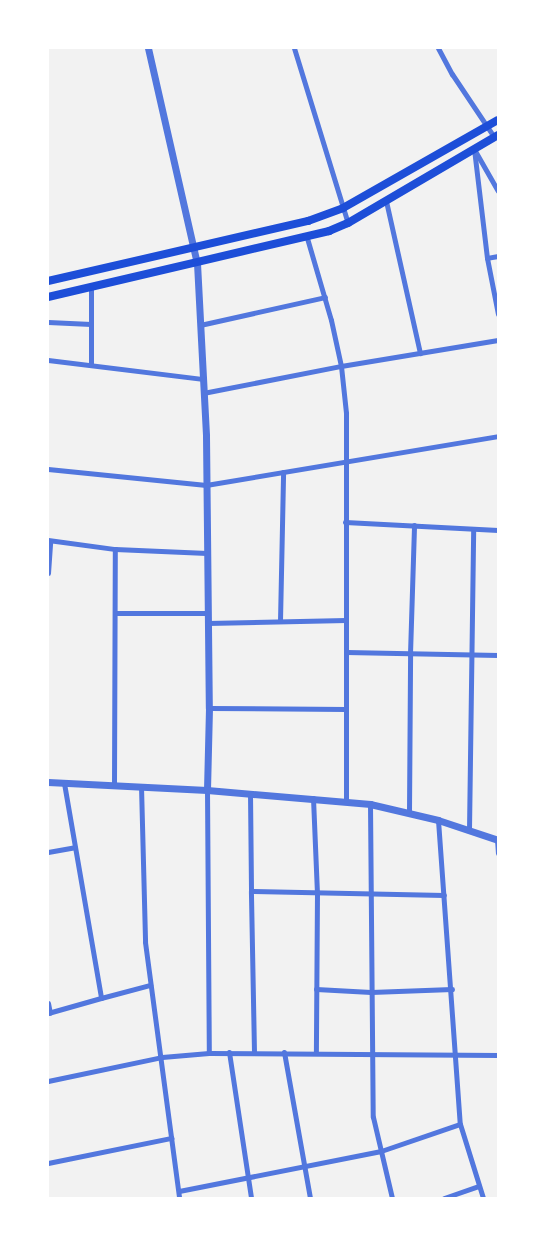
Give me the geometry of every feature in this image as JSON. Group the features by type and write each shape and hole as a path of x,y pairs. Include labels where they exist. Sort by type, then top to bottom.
{"main road":[{"path":"48,281 194,249 308,221 343,208 498,120"},
{"path":"48,297 307,238 348,223 496,136"}],"street":[{"path":"148,48 197,262 206,436 209,708 207,790 209,1053"},
{"path":"296,48 348,223"},
{"path":"438,48 452,74 487,127 496,136"},
{"path":"474,149 498,191"},
{"path":"474,149 487,258 498,314"},
{"path":"386,201 420,353"},
{"path":"307,238 325,297 341,366 346,413 346,801"},
{"path":"487,258 498,256"},
{"path":"91,287 91,364"},
{"path":"200,325 325,297"},
{"path":"48,322 91,324"},
{"path":"203,393 341,366 498,340"},
{"path":"48,360 202,379"},
{"path":"48,469 206,485 498,436"},
{"path":"280,622 284,472"},
{"path":"345,522 498,530"},
{"path":"409,812 410,654 414,525"},
{"path":"469,830 473,529"},
{"path":"48,573 49,540 115,549 207,553"},
{"path":"114,784 115,549"},
{"path":"116,613 207,613"},
{"path":"207,623 346,620"},
{"path":"346,652 498,655"},
{"path":"209,708 346,709"},
{"path":"48,782 207,790 370,804 409,812 498,839 498,853"},
{"path":"64,783 102,998"},
{"path":"141,786 145,942 162,1056 179,1198"},
{"path":"250,793 254,1052"},
{"path":"314,798 317,893 316,1053"},
{"path":"370,804 369,894 373,1117 392,1198"},
{"path":"438,820 452,989 453,1056 460,1124 482,1198"},
{"path":"48,852 75,847"},
{"path":"251,890 444,895"},
{"path":"48,1003 49,1013 150,985"},
{"path":"316,989 370,992 452,989"},
{"path":"229,1052 251,1198"},
{"path":"284,1052 310,1198"},
{"path":"48,1081 162,1056 209,1053 284,1052 498,1056"},
{"path":"179,1191 304,1168 381,1151 460,1124"},
{"path":"48,1163 171,1138"},
{"path":"444,1198 479,1186"}]}
